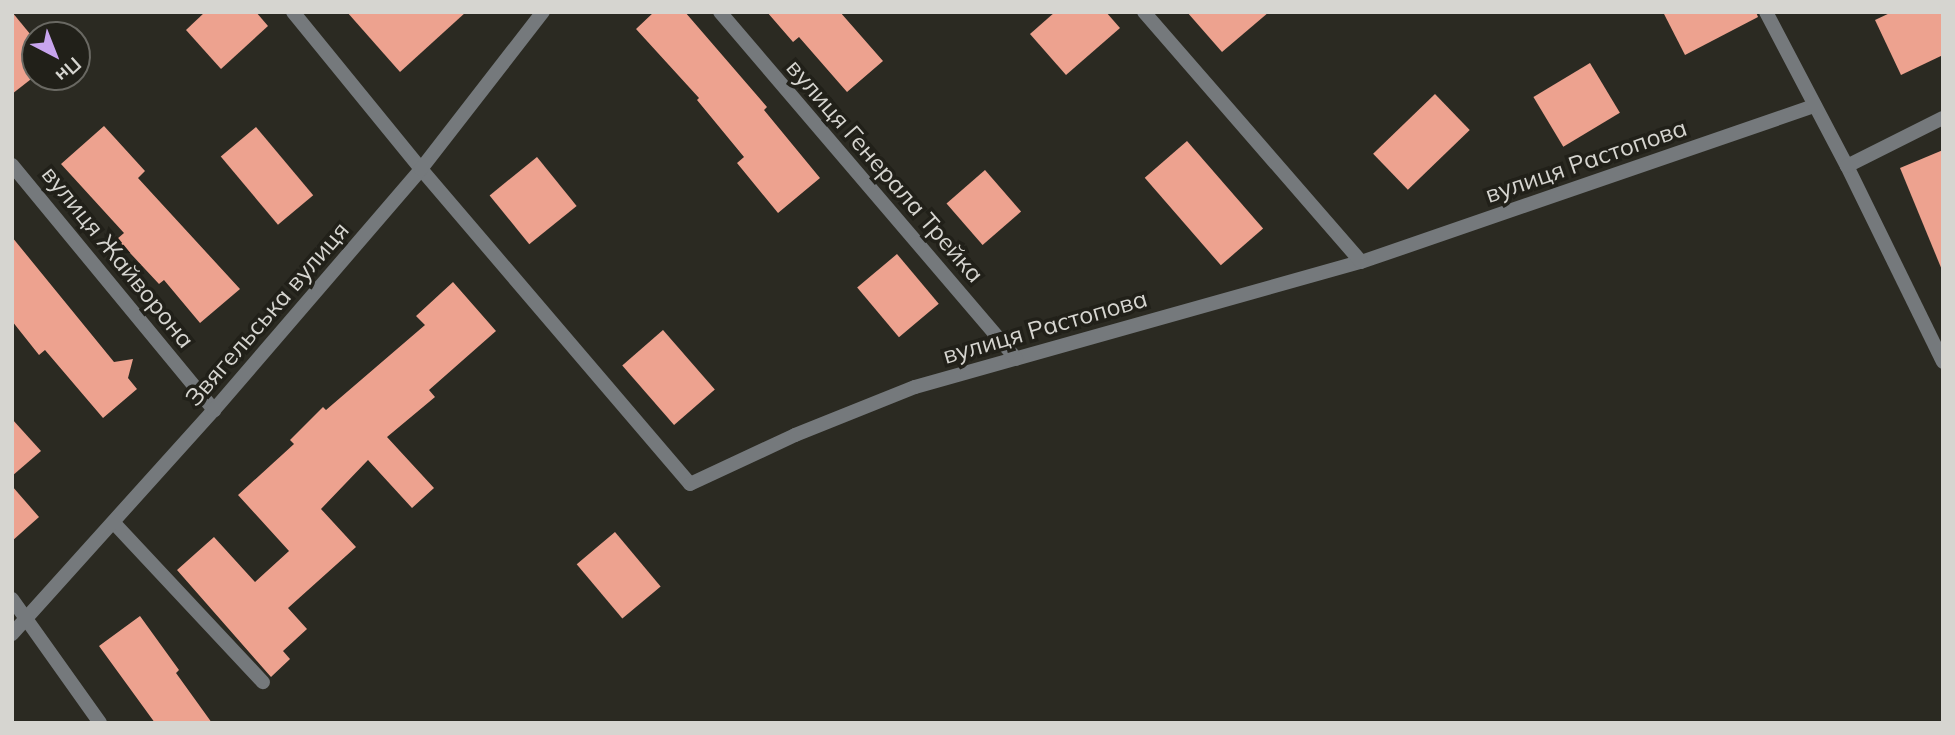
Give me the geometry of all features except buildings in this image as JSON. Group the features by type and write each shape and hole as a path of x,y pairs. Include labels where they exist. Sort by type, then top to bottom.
{"street":[{"path":"293,12 421,169"},
{"name":"Звягельська вулиця","path":"12,634 214,410 421,169 543,12"},
{"name":"вулиця Генерала Трейка","path":"720,12 1016,359"},
{"path":"1144,12 1362,262"},
{"path":"1766,12 1847,166 1943,362"},
{"name":"вулиця Растопова","path":"421,169 690,484 794,435 915,387 1362,262 1815,106"},
{"path":"1847,166 1943,118"},
{"name":"вулиця Жайворона","path":"12,165 214,410"},
{"path":"114,523 263,682"},
{"path":"12,598 100,723"}]}
